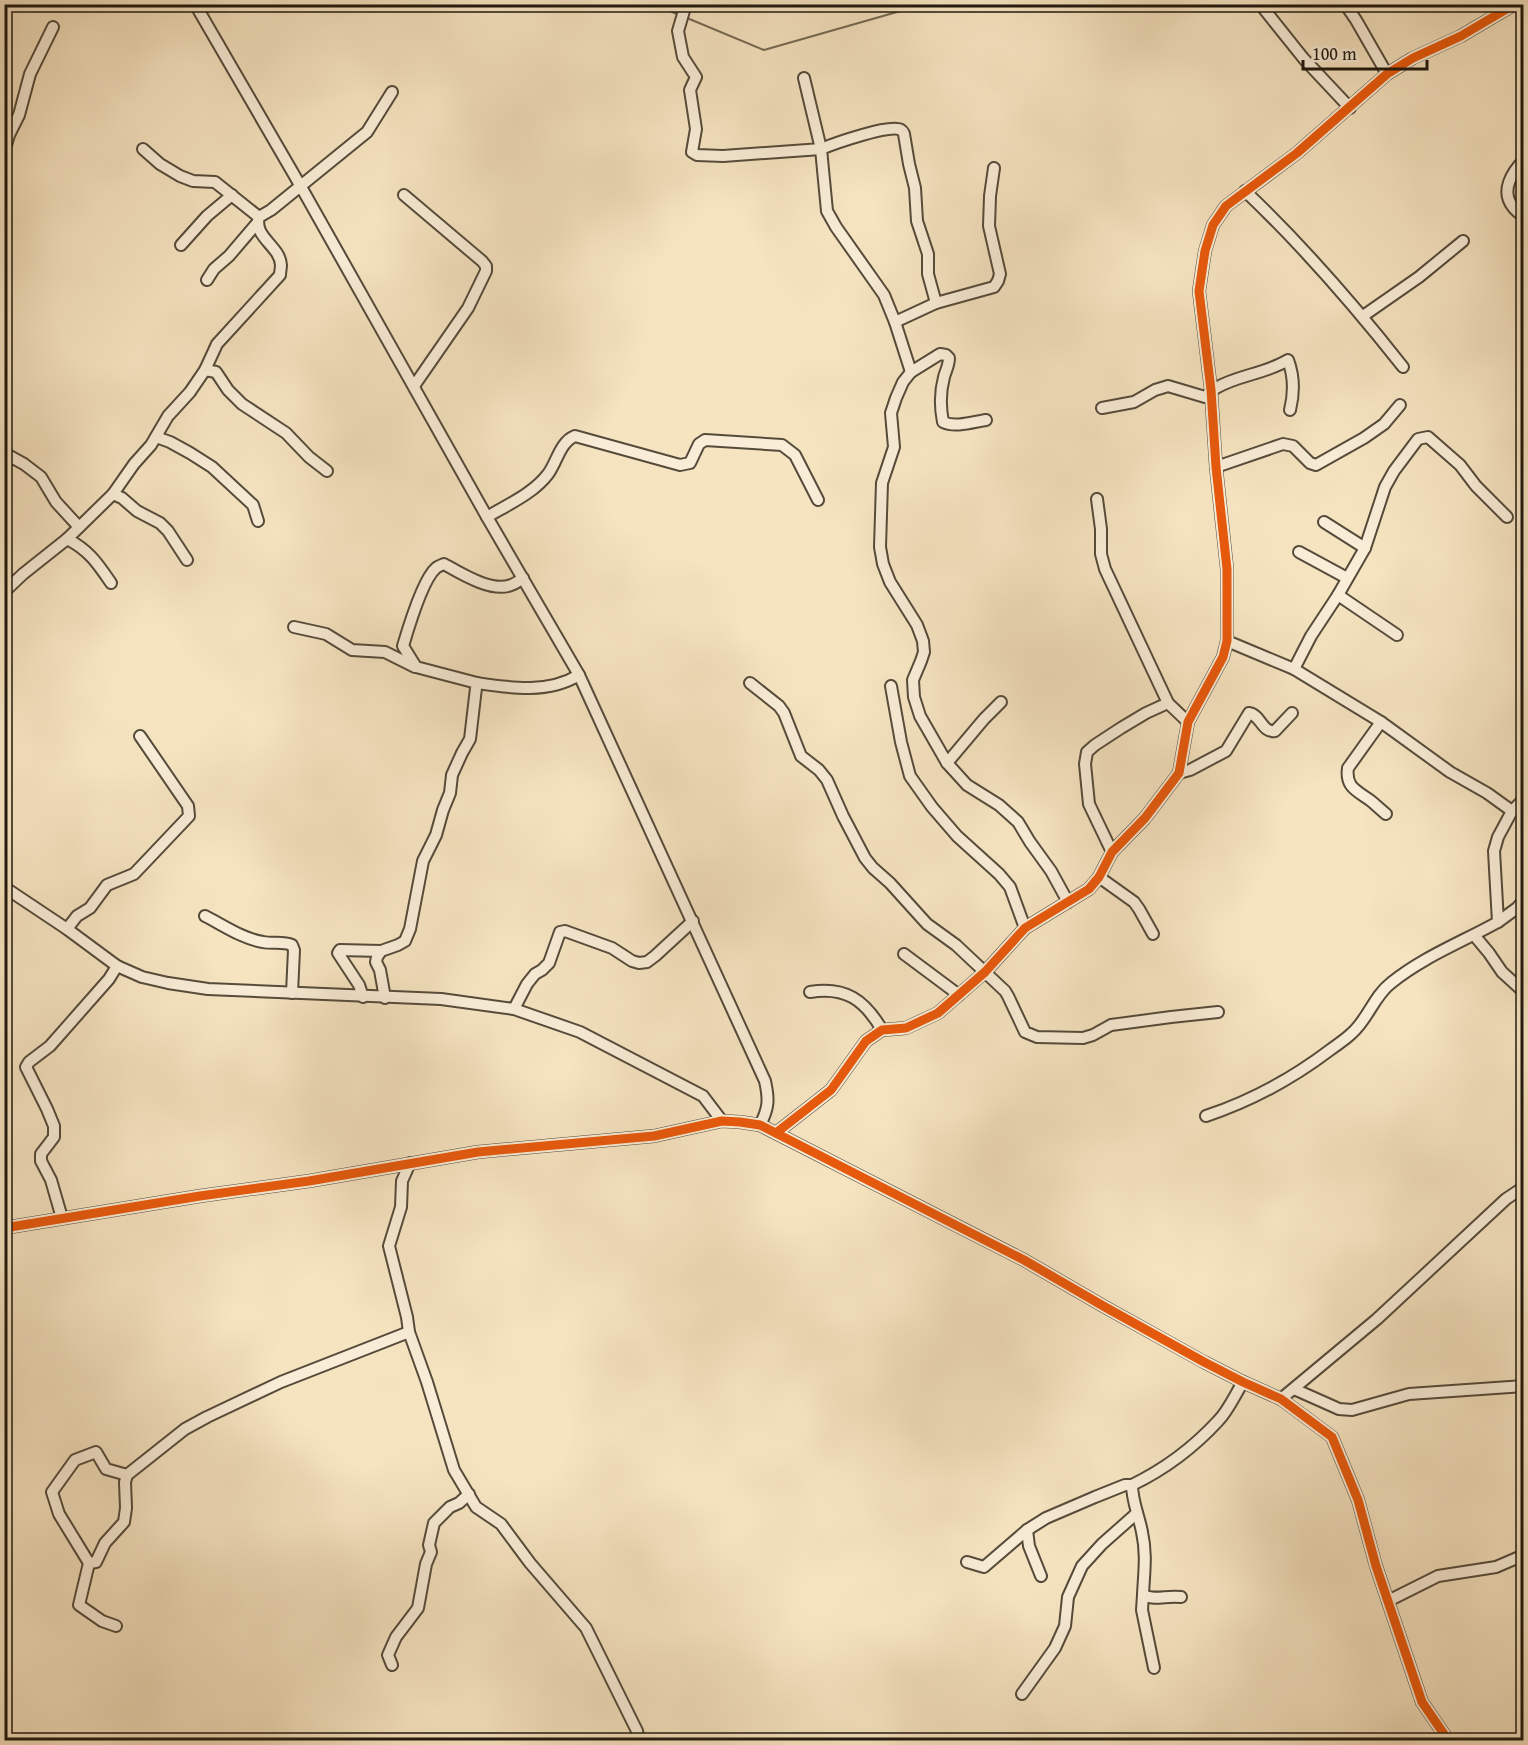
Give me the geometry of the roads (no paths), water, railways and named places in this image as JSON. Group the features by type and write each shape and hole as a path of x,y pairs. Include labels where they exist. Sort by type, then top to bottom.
{"street":[{"path":"195,4 579,675 765,1081 769,1098 760,1125"},
{"path":"1260,4 1304,60 1350,108"},
{"path":"1345,4 1387,74"},
{"path":"776,1133 831,1090 866,1041 882,1030 906,1028 938,1013 985,972 1025,928 1089,889 1099,877 1112,852 1145,818 1179,773 1188,722 1223,657 1227,641 1227,569 1216,467 1212,392 1199,291 1205,251 1213,225 1226,206 1297,153 1387,74 1413,58 1461,36 1515,4"},
{"path":"684,12 678,32 683,57 696,77 690,90 696,129 692,152 697,155 723,156 821,148 845,139 880,131 898,128 902,130 915,188 917,221 927,254 928,274 936,303"},
{"path":"4,152 19,115 30,74 53,27"},
{"path":"804,78 821,148 827,211 884,295 910,372"},
{"path":"207,280 214,268 229,256 258,219 367,132 392,93"},
{"path":"4,592 67,539 112,494 156,437 168,416 190,392 205,370 217,344 280,275 281,263 277,253 261,232 258,219 215,182 193,181 180,176 160,164 143,148"},
{"path":"1523,215 1511,206 1506,192 1512,172 1524,160"},
{"path":"895,322 936,303 994,287 998,281 1000,274 989,226 994,168"},
{"path":"1245,191 1280,224 1362,316 1403,367"},
{"path":"181,245 207,216 232,195"},
{"path":"404,195 486,266 486,271 468,308 414,386"},
{"path":"1362,316 1419,277 1463,241"},
{"path":"986,420 956,425 943,422 940,406 950,358 946,355 940,354 910,372 903,382 891,413 894,447 882,483 880,547 890,582 917,626 923,641 924,652 913,680 914,697 920,716 947,762 967,785 999,805 1018,822 1051,871 1068,902"},
{"path":"1101,408 1134,402 1155,390 1168,386 1205,397 1216,388 1274,368 1288,360 1293,394 1290,410"},
{"path":"205,370 216,372 228,390 242,404 286,433 309,457 327,471"},
{"path":"1216,467 1283,444 1293,446 1310,463 1316,465 1384,424 1400,405"},
{"path":"487,517 532,489 548,474 568,440 575,436 680,465 690,463 699,444 705,440 778,443 795,454 818,500"},
{"path":"156,437 170,442 212,467 253,505 258,521"},
{"path":"1294,669 1311,636 1365,548 1385,487 1418,439 1428,437 1460,465 1476,486 1507,517"},
{"path":"4,453 41,477 56,502 79,527"},
{"path":"112,494 160,523 187,560"},
{"path":"1097,499 1101,529 1101,554 1105,569 1168,703 1188,722"},
{"path":"1324,522 1365,548"},
{"path":"67,539 80,546 95,560 111,583"},
{"path":"1299,552 1347,579"},
{"path":"416,667 403,646 425,584 436,568 444,564 482,583 498,586 510,586 523,578"},
{"path":"1338,595 1397,635"},
{"path":"294,627 326,634 352,650 385,652 416,667 477,683 521,689 553,686 569,682 579,675"},
{"path":"1227,641 1294,669 1381,722 1450,772 1512,811"},
{"path":"363,997 359,985 338,953 340,950 381,951 405,941 410,929 423,861 436,835 450,793 452,775 470,739 477,683"},
{"path":"750,683 779,706 784,713 801,756 819,770 827,780 865,858 927,924 956,945 1008,996 1024,1032 1037,1037 1083,1038 1111,1025 1218,1012"},
{"path":"891,686 910,776 957,836 1010,887 1025,928"},
{"path":"947,762 984,718 1001,702"},
{"path":"1112,852 1089,804 1085,764 1087,752 1121,728 1168,703"},
{"path":"1179,773 1190,770 1226,751 1249,713 1255,714 1267,730 1272,732 1292,712"},
{"path":"1381,722 1348,768 1347,777 1356,791 1386,814"},
{"path":"68,929 77,916 90,908 107,885 134,874 189,816 188,806 140,736"},
{"path":"1498,922 1494,851 1498,837 1512,811 1524,799"},
{"path":"1099,877 1134,902 1153,934"},
{"path":"4,887 68,929 117,966 142,977 208,989 441,999 514,1009 580,1032 704,1096 722,1122"},
{"path":"1206,1116 1230,1108 1306,1068 1353,1033 1389,984 1440,951 1498,922 1524,900"},
{"path":"205,916 237,933 262,942 286,942 292,945 294,950 292,993"},
{"path":"514,1009 531,979 549,963 560,932 566,931 612,948 639,963 647,962 655,956 693,921"},
{"path":"1474,935 1502,972 1524,992"},
{"path":"381,951 376,962 381,970 386,998"},
{"path":"904,954 959,995"},
{"path":"62,1218 51,1180 41,1161 41,1154 54,1137 54,1126 48,1109 26,1067 50,1046 109,979 117,966"},
{"path":"810,992 827,989 849,995 864,1005 882,1030"},
{"path":"4,1228 309,1181 478,1152 654,1136 722,1122 760,1125 1024,1260 1105,1307 1243,1382 1281,1400 1332,1437 1358,1500 1388,1601 1422,1702 1448,1740"},
{"path":"410,1163 402,1181 400,1207 389,1246 409,1332 454,1470 476,1507 501,1524 530,1563 586,1628 637,1731 639,1740"},
{"path":"1281,1400 1377,1319 1506,1199 1524,1187"},
{"path":"89,1563 96,1562 105,1544 124,1522 127,1475 185,1429 281,1382 409,1332"},
{"path":"967,1562 984,1567 1027,1530 1046,1518 1146,1478 1186,1450 1219,1420 1243,1382"},
{"path":"1294,1389 1339,1409 1352,1410 1409,1394 1524,1386"},
{"path":"116,1626 102,1621 79,1605 89,1563 59,1514 52,1492 75,1460 96,1452 106,1469 127,1475"},
{"path":"1132,1485 1146,1559 1142,1610 1154,1668"},
{"path":"392,1665 388,1655 396,1637 419,1604 434,1523 450,1507 469,1494"},
{"path":"1022,1694 1055,1648 1065,1626 1068,1597 1082,1566 1102,1544 1137,1513"},
{"path":"1027,1530 1029,1546 1041,1576"},
{"path":"1388,1601 1438,1575 1496,1567 1524,1555"},
{"path":"1143,1595 1154,1599 1181,1597"}],"waterway":[{"path":"654,4 679,15"},
{"path":"687,18 764,50 925,4"}]}
